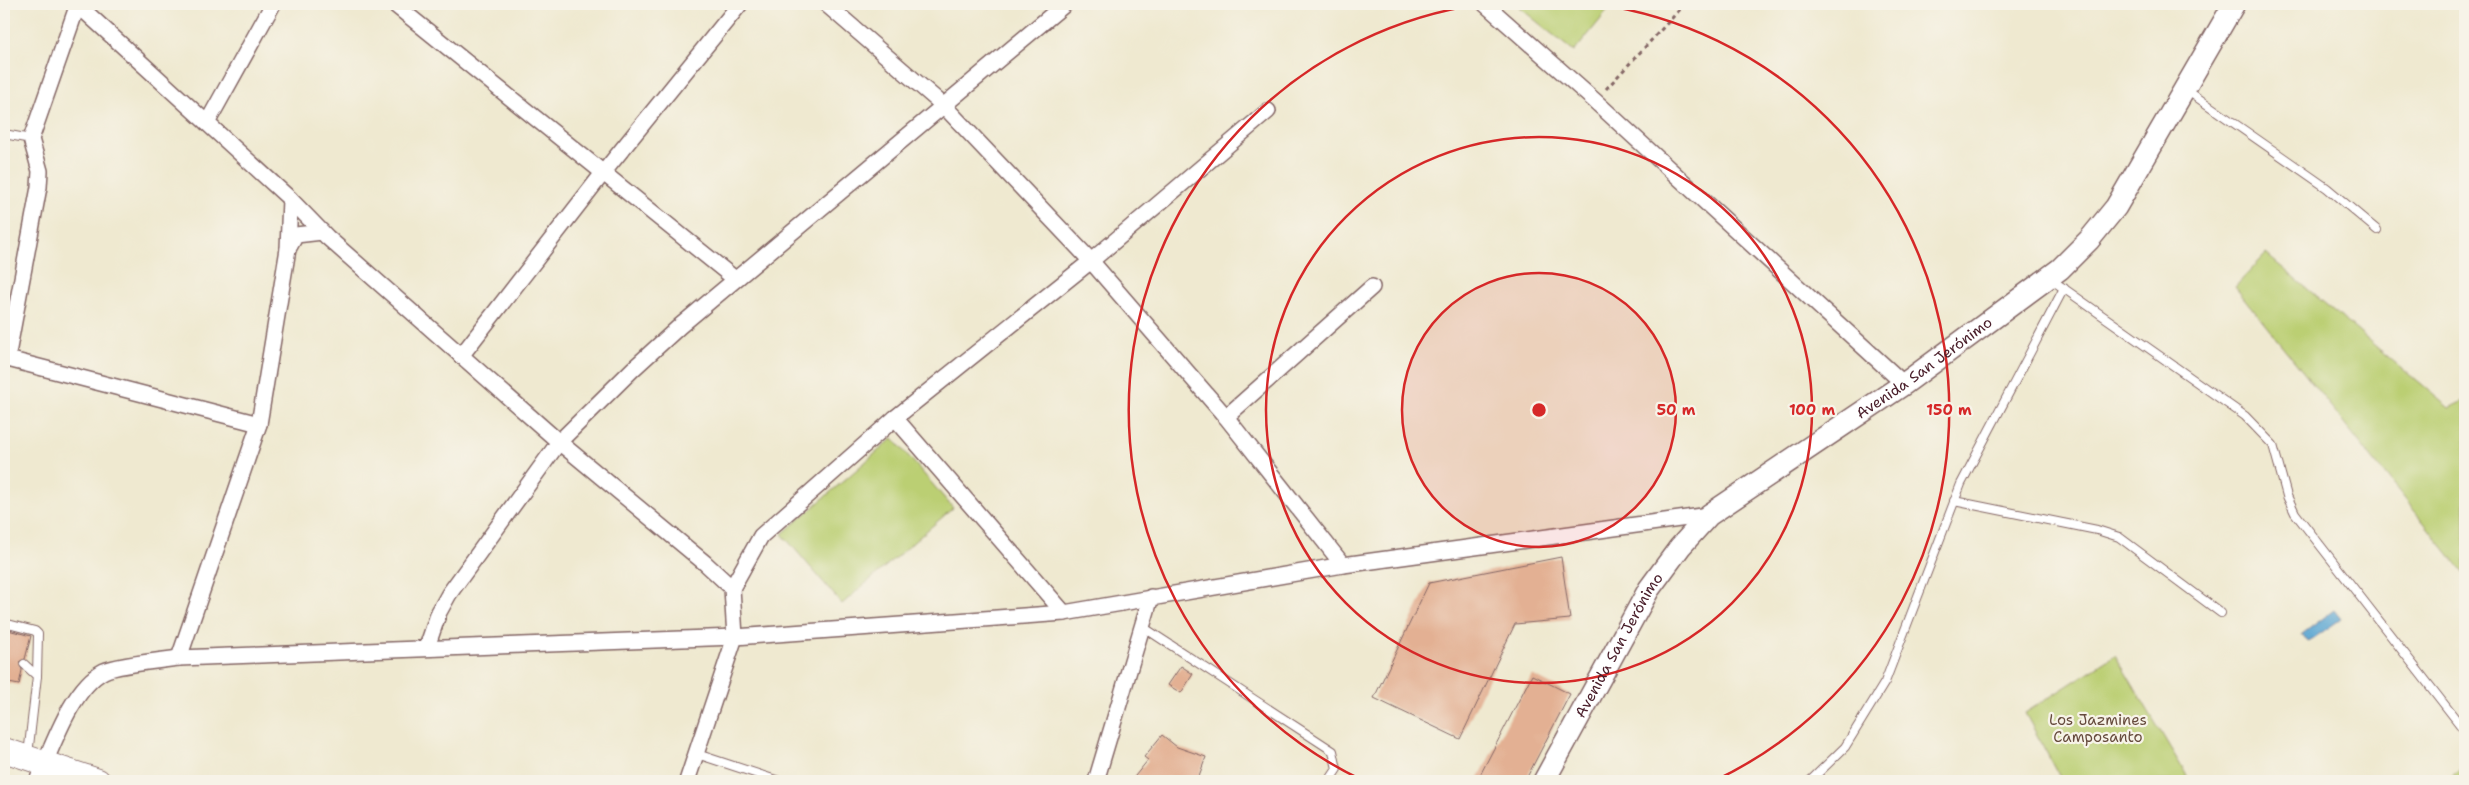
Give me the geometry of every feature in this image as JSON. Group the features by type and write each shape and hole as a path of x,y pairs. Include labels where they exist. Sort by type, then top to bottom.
{"main road":[{"path":"4,750 37,767 98,781"}],"street":[{"path":"259,424 5,358 39,187 40,171 30,139 78,4 290,199 322,232 559,442 705,563 732,588"},
{"path":"207,123 273,4"},
{"path":"394,4 735,279"},
{"path":"461,356 603,173 740,4"},
{"path":"826,4 944,106 1091,261 1226,417 1343,565"},
{"path":"427,647 439,612 449,594 559,442 680,326 1065,4"},
{"path":"1485,4 1595,100 1904,384"},
{"name":"Avenida San Jerónimo","path":"1544,781 1649,589 1680,546 1709,515 2056,283 2116,207 2234,4"},
{"path":"687,781 735,637 732,588 761,536 895,418 1091,261 1268,111"},
{"path":"179,658 259,424 288,249 290,199"},
{"path":"288,249 296,235 322,232"},
{"path":"1226,417 1372,287"},
{"path":"895,418 1064,612"},
{"path":"37,767 75,700 88,683 105,670 179,658 427,647 735,637 1064,612 1343,565 1709,515"},
{"path":"1096,781 1151,597"}],"lane":[{"path":"2185,89 2327,188 2377,230"},
{"path":"4,134 30,139"},
{"path":"1810,781 1845,747 1885,682 1954,502 2056,283 2245,416 2273,445 2287,496 2296,513 2465,731"},
{"path":"1954,502 2097,530 2119,537 2221,613"},
{"path":"4,623 35,631 38,634 37,767"},
{"path":"1143,627 1333,751 1337,769 1328,781"},
{"path":"24,664 37,676"},
{"path":"697,754 779,781"}],"path":[{"path":"1595,100 1685,4"}],"green space":[{"path":"1522,4 1613,4 1574,52 1519,7"},
{"path":"2266,254 2449,408 2465,400 2465,574 2235,287"},
{"path":"893,438 953,508 842,604 782,534"},
{"name":"Los Jazmines Camposanto","path":"2115,655 2190,781 2062,781 2025,713"},
{"path":"2465,766 2465,781 2445,781"}],"water":[{"path":"2334,610 2341,619 2308,642 2302,634"}],"building":[{"path":"1561,557 1570,619 1515,624 1460,739 1374,698 1429,583"},
{"path":"4,629 31,636 25,659 19,662 22,670 19,685 4,682"},
{"path":"1181,666 1193,674 1181,693 1168,685"},
{"path":"1532,675 1570,694 1525,781 1477,781"},
{"path":"1162,735 1177,747 1206,757 1197,781 1183,781 1168,776 1164,781 1131,781 1148,760 1144,757"}]}
